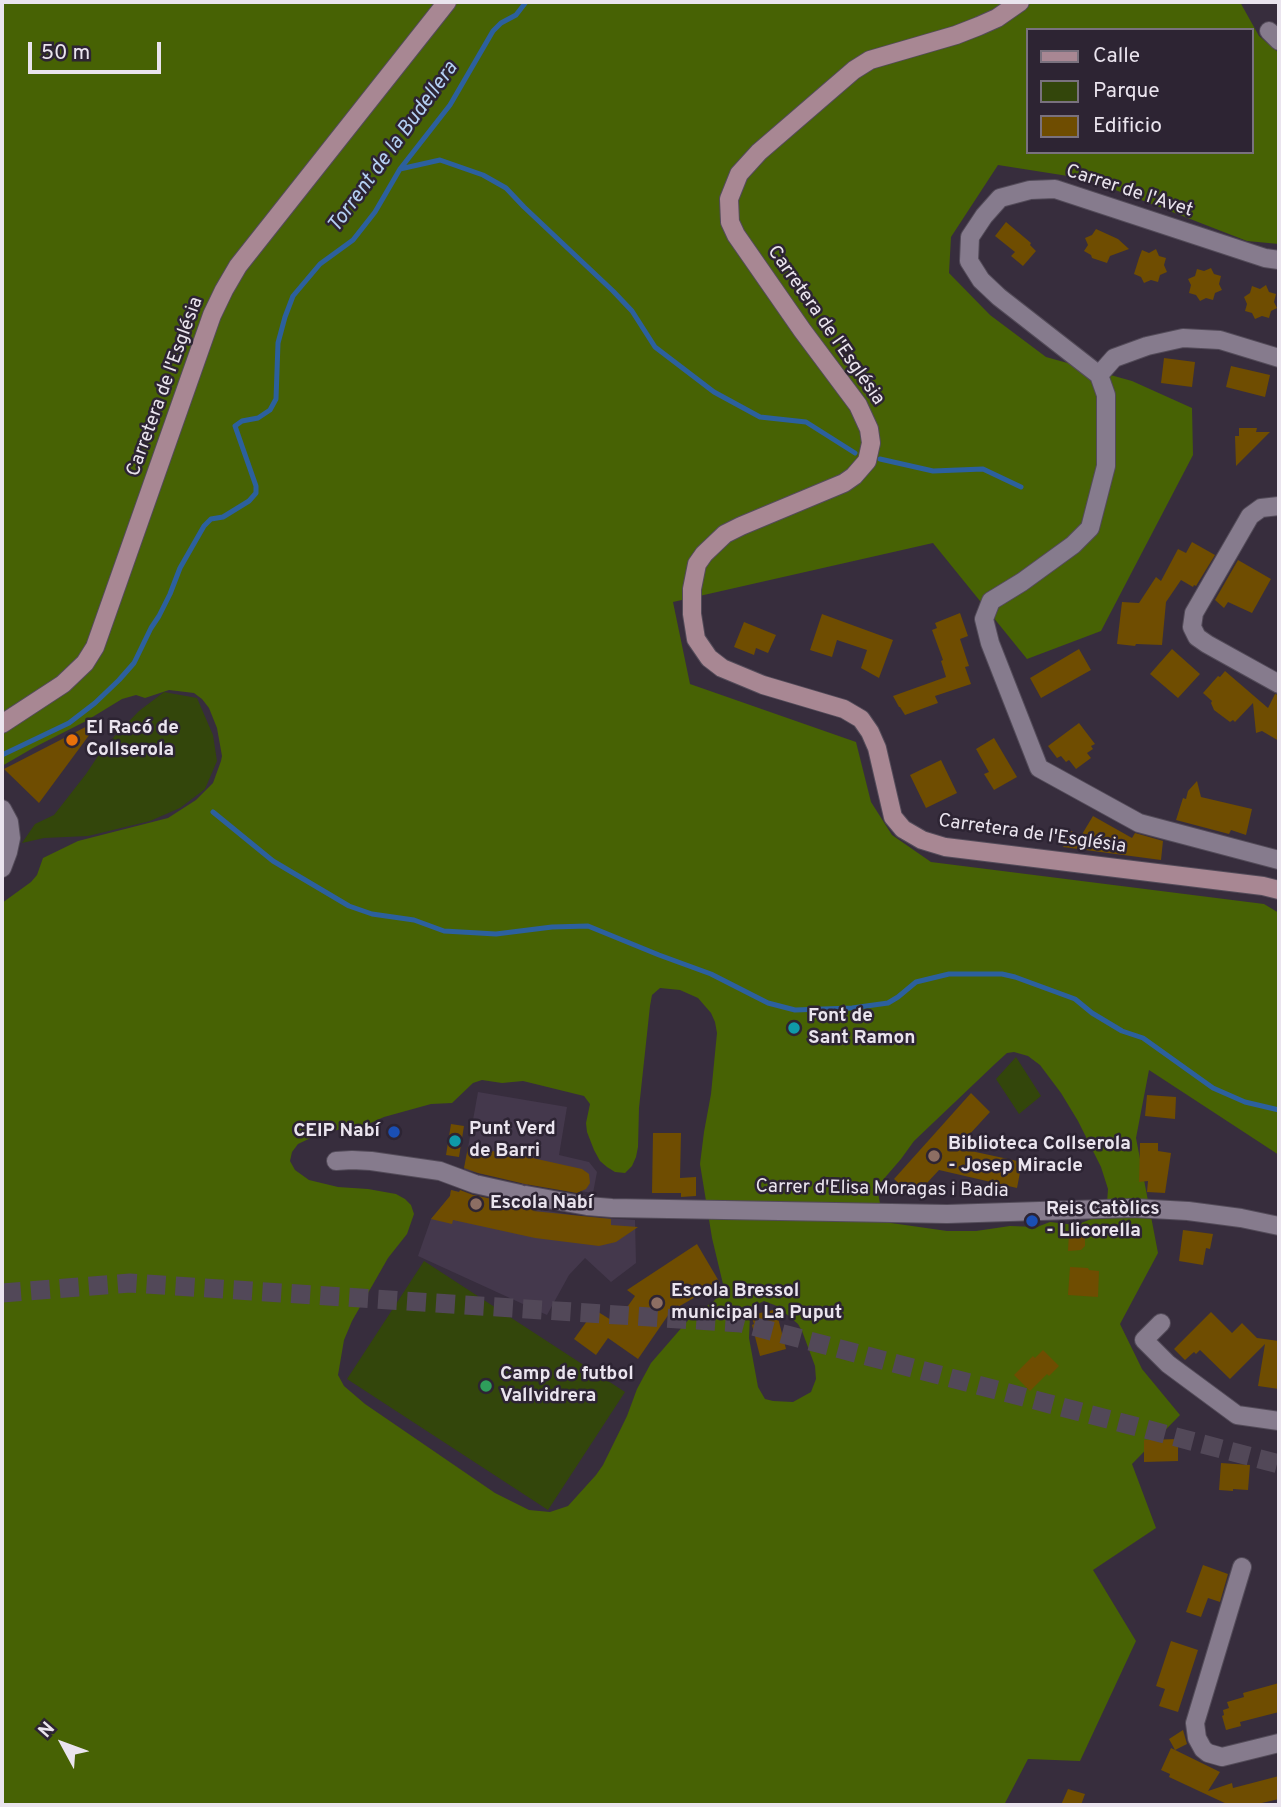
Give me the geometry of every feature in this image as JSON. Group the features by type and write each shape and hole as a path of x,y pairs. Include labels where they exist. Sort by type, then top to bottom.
{"main road":[{"name":"Carretera de l'Església","path":"2,724 63,684 85,663 94,647 212,315 238,266 447,2"},
{"name":"Carretera de l'Església","path":"1020,2 997,18 957,35 870,60 759,152 739,174 729,198 730,222 736,235 858,405 869,429 871,443 867,461 854,476 824,492 725,534 705,554 697,564 692,589 696,639 709,658 722,668 763,685 844,709 860,719 877,748 893,817 903,829 922,841 945,847 1279,890"}],"street":[{"name":"Carrer de l'Avet","path":"1099,375 999,298 981,280 970,261 970,237 1000,198 1030,190 1055,189 1265,258 1279,260"},
{"path":"1279,358 1220,340 1183,338 1147,346 1114,358 1099,375 1105,395 1106,466 1090,528 1073,545 991,601 984,619 990,643 1040,768 1139,823 1279,860"},
{"path":"1279,506 1261,508 1250,516 1194,613 1192,627 1207,645 1279,684"},
{"path":"2,809 9,822 11,838 2,868"},
{"name":"Carrer d'Elisa Moragas i Badia","path":"336,1161 390,1163 440,1171 475,1184 523,1195 612,1208 947,1214 1133,1208 1188,1211 1279,1226"},
{"path":"1161,1323 1144,1340 1168,1364 1237,1415 1279,1421"},
{"path":"1242,1567 1195,1723 1196,1738 1208,1753 1222,1757 1279,1743"}],"shaded area":[{"name":"Escola Nabí","path":"478,1092 567,1107 559,1155 589,1162 597,1172 593,1193 528,1183 524,1207 577,1216 635,1220 636,1263 611,1282 585,1258 569,1275 547,1315 418,1256 431,1219 450,1196 451,1190 518,1205 522,1182 464,1170"}],"green space":[{"path":"2,2 1240,2 1259,36 1279,53 1279,244 1247,241 1087,179 998,165 951,237 949,273 990,315 1046,357 1132,381 1192,408 1193,455 1101,631 1027,659 933,543 673,602 690,684 856,742 871,802 892,835 931,862 1264,904 1279,913 1279,1155 1149,1070 1136,1138 1158,1253 1120,1324 1142,1369 1180,1415 1132,1464 1156,1528 1093,1570 1136,1641 1080,1761 1028,1759 1004,1805 2,1805 2,903 31,882 37,875 43,858 78,841 168,818 196,800 213,783 222,756 217,728 202,699 194,693 169,690 145,698 136,695 122,699 2,766","holes":["660,988 680,990 698,998 715,1022 717,1033 711,1094 700,1164 712,1238 723,1284 714,1301 690,1318 651,1363 596,1475 568,1506 550,1512 529,1510 495,1493 365,1404 344,1386 338,1375 344,1340 388,1258 407,1234 414,1214 411,1205 396,1194 338,1187 309,1180 295,1170 290,1161 292,1152 298,1144 317,1135 366,1125 431,1104 452,1103 473,1083 482,1080 502,1083 523,1081 584,1096 590,1104 586,1123 594,1150 607,1167 615,1172 625,1173 632,1166 638,1147 639,1108 650,1006 652,995","1007,1053 1028,1056 1040,1065 1061,1093 1101,1167 1108,1189 1107,1203 1094,1218 1076,1225 1050,1222 1037,1227 1010,1226 976,1231 947,1231 884,1220 878,1186 914,1141","764,1301 777,1306 798,1324 815,1366 816,1379 811,1392 793,1402 765,1399 758,1387 749,1338 750,1315 758,1304"]},
{"path":"164,692 197,698 213,735 217,761 205,789 180,808 150,821 88,836 44,838 22,843 35,824 54,815 104,747 139,711"},
{"path":"1016,1057 1041,1096 1019,1114 996,1079"},
{"name":"Camp de futbol Vallvidrera","path":"424,1261 625,1392 548,1510 347,1379"}],"building":[{"path":"1006,222 1031,243 1036,251 1023,266 1011,256 1015,252 995,236"},
{"path":"1096,229 1118,239 1129,249 1110,256 1107,263 1092,258 1084,251 1088,245 1085,238 1092,235"},
{"path":"1156,249 1159,256 1166,258 1164,265 1167,272 1160,275 1158,282 1151,280 1144,283 1141,277 1134,274 1139,258 1142,250 1149,253"},
{"path":"1211,268 1214,274 1221,276 1219,284 1222,290 1215,293 1213,300 1206,298 1200,301 1196,295 1189,293 1191,285 1188,279 1195,276 1197,269 1204,271"},
{"path":"1266,285 1269,292 1276,294 1274,302 1277,308 1271,311 1269,318 1262,316 1255,319 1252,313 1245,311 1247,304 1244,297 1250,293 1252,286 1260,289"},
{"path":"1164,358 1195,362 1192,387 1161,383"},
{"path":"1231,366 1270,375 1265,397 1226,387"},
{"path":"1239,428 1257,428 1256,432 1270,432 1236,466 1235,436 1239,436"},
{"path":"1192,542 1215,555 1196,586 1181,580 1166,602 1162,645 1117,644 1122,602 1139,603 1156,577 1161,581 1178,549 1186,553"},
{"path":"1238,560 1271,579 1252,613 1228,602 1224,608 1215,600"},
{"path":"960,613 968,636 960,639 969,666 965,667 971,684 935,696 938,703 905,715 893,696 946,677 932,630 937,628 935,623"},
{"path":"822,614 893,640 879,678 861,668 867,650 837,640 832,657 810,650"},
{"path":"744,622 776,635 768,653 756,648 754,655 734,647"},
{"path":"1079,649 1091,670 1041,698 1030,678"},
{"path":"1172,649 1200,674 1178,698 1150,674"},
{"path":"1225,671 1268,708 1275,694 1279,695 1279,741 1262,731 1256,733 1253,703 1235,722 1230,722 1214,710 1212,701 1203,693"},
{"name":"El Racó de Collserola","path":"101,719 39,803 4,769"},
{"path":"1079,723 1095,744 1087,753 1091,758 1076,769 1069,760 1066,762 1061,756 1057,758 1048,746"},
{"path":"994,738 1017,777 994,790 984,774 989,772 976,749"},
{"path":"941,760 957,793 926,808 910,775"},
{"path":"1197,781 1201,797 1252,809 1246,835 1231,830 1229,834 1176,820 1183,798 1186,799 1188,791"},
{"path":"1093,816 1132,838 1135,833 1163,841 1161,860 1063,847 1071,831 1081,836"},
{"path":"971,1093 990,1112 957,1148 1022,1162 1017,1188 939,1170 914,1197 894,1179"},
{"path":"1147,1095 1176,1097 1175,1119 1145,1116"},
{"name":"Punt Verd de Barri","path":"451,1124 464,1126 459,1157 446,1155"},
{"path":"653,1133 681,1133 680,1178 696,1177 696,1196 652,1193"},
{"path":"1140,1143 1158,1143 1158,1151 1171,1153 1165,1193 1147,1192 1148,1181 1139,1182"},
{"path":"468,1147 582,1169 589,1174 590,1183 586,1189 577,1193 478,1173 464,1168"},
{"path":"451,1190 539,1209 533,1211 611,1219 611,1225 638,1227 616,1242 599,1246 535,1238 453,1220 452,1224 431,1219 450,1196"},
{"path":"1183,1230 1213,1234 1210,1249 1206,1248 1203,1265 1179,1261"},
{"path":"1069,1233 1085,1233 1085,1246 1081,1250 1068,1251"},
{"name":"Escola Bressol municipal La Puput","path":"697,1244 720,1283 671,1311 638,1359 608,1338 596,1355 574,1339 595,1310 616,1323 635,1296 627,1290"},
{"path":"1070,1267 1099,1271 1098,1297 1068,1295"},
{"path":"773,1310 775,1319 778,1318 786,1349 760,1356 751,1315"},
{"path":"1211,1312 1232,1333 1242,1323 1257,1338 1279,1341 1279,1389 1258,1386 1265,1344 1230,1379 1200,1350 1185,1360 1174,1349"},
{"path":"1043,1350 1059,1366 1030,1391 1014,1375"},
{"path":"1178,1439 1178,1461 1144,1462 1144,1440"},
{"path":"1221,1463 1250,1465 1248,1490 1219,1490"},
{"path":"1203,1565 1228,1574 1220,1602 1208,1598 1201,1617 1186,1612"},
{"path":"1171,1641 1198,1650 1178,1712 1159,1706 1165,1689 1156,1686"},
{"path":"1279,1683 1279,1712 1240,1722 1241,1726 1226,1730 1222,1716 1223,1710 1229,1708 1227,1702 1244,1697 1243,1693"},
{"path":"1183,1730 1187,1744 1175,1750 1169,1739"},
{"path":"1171,1748 1220,1772 1208,1791 1232,1783 1233,1788 1279,1776 1279,1799 1253,1805 1229,1805 1169,1777 1170,1774 1161,1770"},
{"path":"1068,1789 1085,1794 1081,1805 1061,1805"}],"waterway":[{"name":"Torrent de la Budellera","path":"2,755 69,723 119,680 134,663 170,594 180,568 204,526 211,519 223,517 249,501 256,493 235,426 242,421 258,418 270,410 276,399 278,343 293,296 320,264 353,240 375,212 400,169 450,105 493,31 516,15 526,2"},
{"path":"400,169 440,160 483,175 506,188 632,311 655,347 714,392 760,417 806,422 855,453"},
{"path":"880,459 933,471 983,469 1021,487"},
{"path":"213,812 273,861 349,906 372,914 414,920 444,931 496,934 552,927 588,926 711,974 768,1003 795,1010 852,1008 888,1003 916,982 949,974 1002,974 1015,977 1075,999 1122,1031 1143,1038 1213,1088 1245,1102 1279,1110"}],"tunnel":[{"path":"2,1293 130,1283 741,1323 1279,1464"}],"place":[{"name":"El Racó de Collserola","path":"72,740"},
{"name":"Font de Sant Ramon","path":"794,1028"},
{"name":"CEIP Nabí","path":"394,1132"},
{"name":"Punt Verd de Barri","path":"455,1141"},
{"name":"Biblioteca Collserola - Josep Miracle","path":"934,1156"},
{"name":"Escola Nabí","path":"476,1204"},
{"name":"Reis Catòlics - Llicorella","path":"1032,1221"},
{"name":"Escola Bressol municipal La Puput","path":"657,1303"},
{"name":"Camp de futbol Vallvidrera","path":"486,1386"}]}
